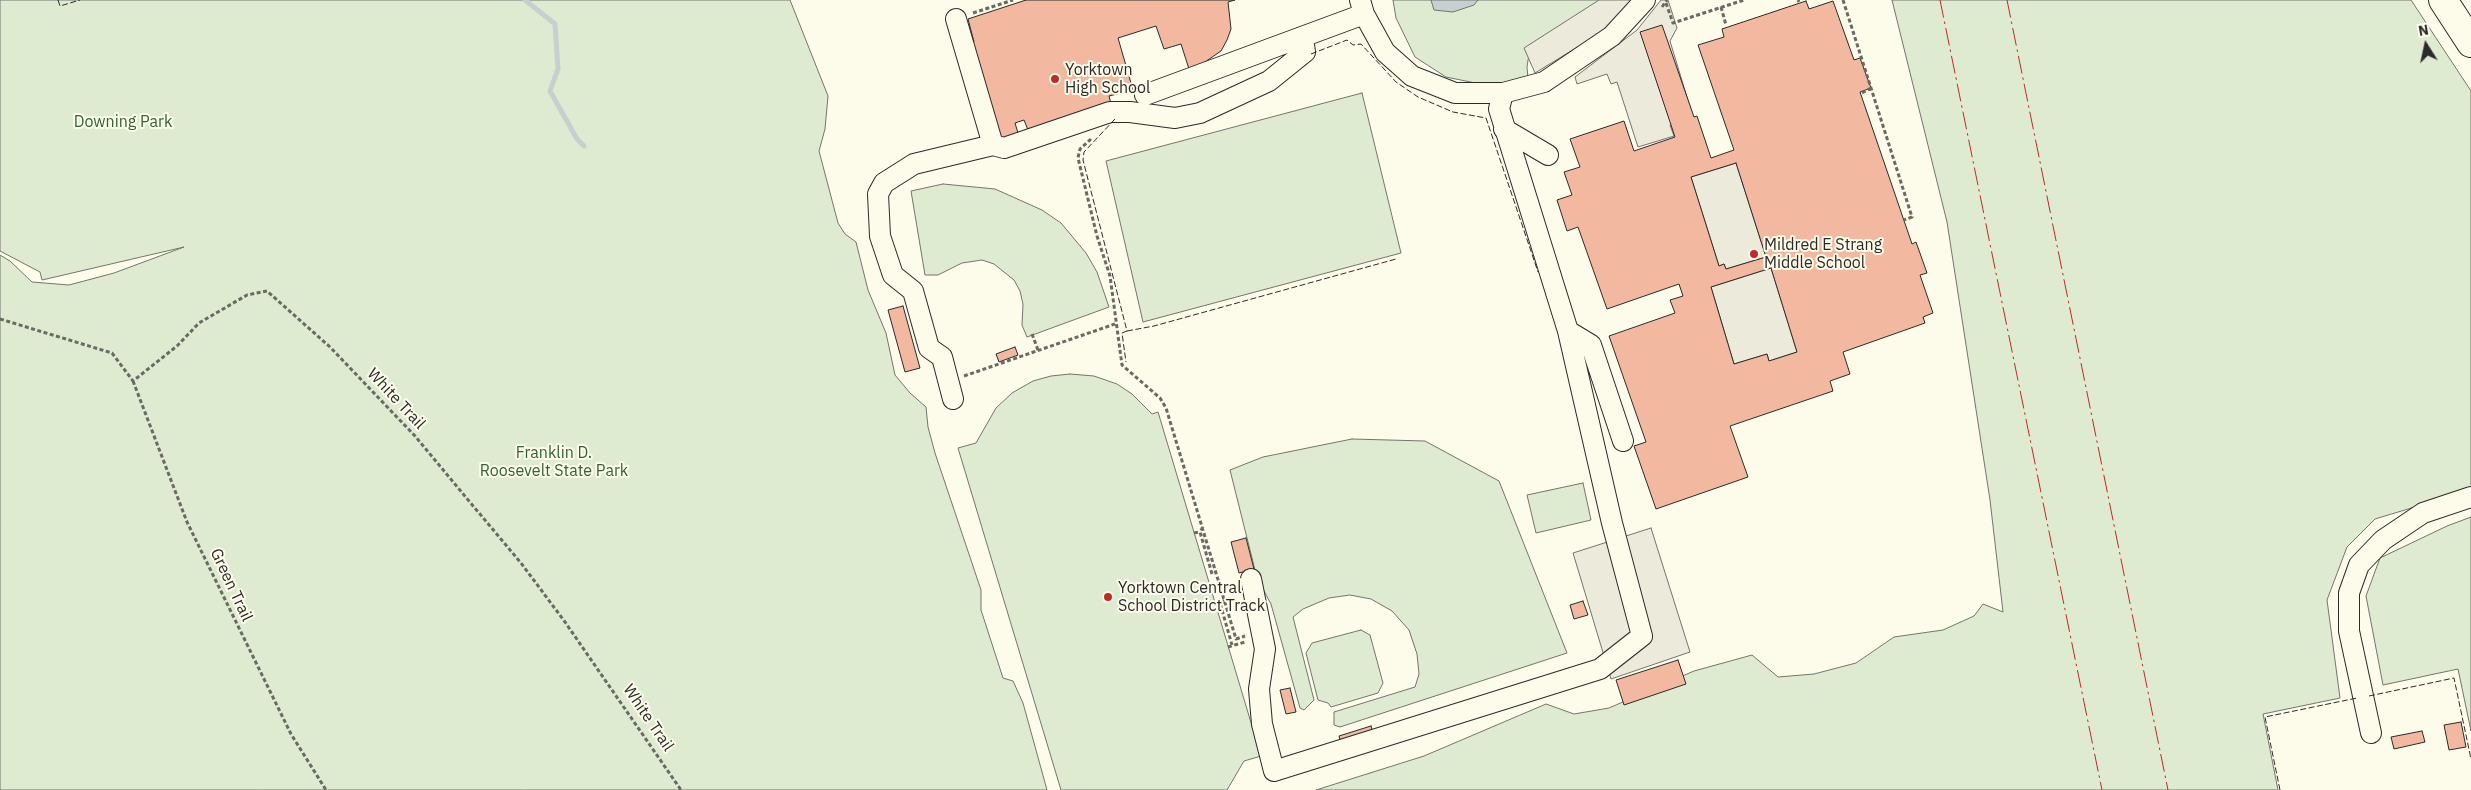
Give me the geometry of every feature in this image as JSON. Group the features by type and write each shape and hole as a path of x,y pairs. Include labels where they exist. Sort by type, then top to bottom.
{"highway":[{"path":"2443,0 2471,43"}],"lane":[{"path":"1145,95 1303,38 1362,7 1385,52 1412,76 1455,93 1503,93 1544,82 1612,36 1645,0"},
{"path":"956,19 994,145"},
{"path":"951,390 942,358 928,348 913,291 893,275 880,236 878,194 884,183 914,164 994,145 1004,148 1110,112 1130,112 1175,118 1200,112 1269,81 1305,52 1303,38"},
{"path":"1251,579 1265,649 1258,689 1262,724 1274,772 1600,669 1642,636 1612,523 1568,331 1499,109 1503,93"},
{"path":"1504,128 1548,155"},
{"path":"1568,331 1591,345 1623,441"},
{"path":"2371,733 2349,631 2349,593 2359,565 2383,540 2423,513 2471,497"}],"path":[{"path":"956,19 1013,0"},
{"path":"1666,2 1673,23 1744,0"},
{"path":"1843,0 1912,217 1904,220"},
{"path":"1721,7 1726,25"},
{"path":"1862,93 1871,88"},
{"path":"1093,137 1080,149 1078,158 1097,236 1110,276 1122,366 1160,398 1166,408 1236,639"},
{"name":"White Trail","path":"133,381 177,346 199,324 247,295 267,292 330,347 391,410 521,563 610,686 681,790"},
{"path":"0,318 112,353 133,381"},
{"path":"951,390 1038,350 1115,324"},
{"path":"1032,334 1038,350"},
{"name":"Green Trail","path":"133,381 187,522 227,607 291,734 326,790"},
{"path":"1203,527 1200,532 1212,574 1216,572"},
{"path":"1194,533 1200,532"},
{"path":"1225,601 1220,602 1232,646 1228,646"}],"green space":[{"name":"Franklin D. Roosevelt State Park","path":"0,0 790,0 828,96 825,129 819,151 838,223 845,234 856,242 868,290 886,333 895,375 910,393 926,407 928,427 935,453 981,590 981,610 1003,678 1013,681 1023,703 1047,790 0,790 0,255 10,261 32,282 69,285 114,273 184,247 42,280 40,272 0,251"},
{"path":"1393,0 1608,0 1530,47 1527,67 1528,78 1490,86 1446,77 1415,57 1396,18"},
{"path":"1892,0 2411,0 2471,91 2471,490 2375,519 2347,547 2327,600 2340,698 2263,714 2278,790 1316,790 1424,756 1546,704 1574,714 1609,708 1694,671 1752,655 1778,677 1814,674 1856,663 1894,637 1943,630 1974,616 1983,604 2003,612 1990,500 1947,222"},
{"path":"1362,93 1401,253 1143,322 1106,161"},
{"path":"943,184 995,189 1042,210 1061,223 1086,253 1097,272 1109,307 1027,337 1022,325 1023,304 1020,291 1014,280 994,264 982,260 962,263 938,275 925,275 911,191"},
{"name":"Yorktown Central School District Track","path":"1070,374 1094,376 1117,384 1132,394 1152,414 1158,412 1261,756 1244,761 1227,790 1061,790 958,448 976,443 996,408 1012,393 1033,381 1051,376"},
{"path":"1352,439 1425,441 1499,481 1567,653 1340,727 1334,725 1334,712 1415,687 1419,674 1417,654 1409,630 1392,611 1371,599 1350,595 1329,598 1303,609 1293,617 1314,700 1304,710 1300,708 1271,604 1257,578 1230,470 1263,457"},
{"path":"1583,483 1591,520 1536,533 1527,495"},
{"path":"2471,517 2471,731 2458,669 2383,685 2366,596 2380,558 2447,526"},
{"path":"1361,630 1370,635 1383,683 1378,693 1331,707 1328,703 1318,700 1306,653 1312,643"}],"shaded area":[{"path":"1431,0 1478,0 1474,5 1453,12 1434,10"},
{"path":"1599,0 1638,0 1607,29 1535,73 1524,48"},
{"path":"1661,0 1668,0 1677,28 1670,41 1693,117 1670,125 1674,136 1638,147 1617,82 1611,84 1607,74 1577,84 1575,77 1637,30"},
{"path":"1736,163 1766,257 1726,269 1724,264 1719,266 1691,177"},
{"path":"1771,268 1797,352 1769,361 1767,354 1734,364 1711,287"},
{"path":"1651,528 1690,652 1611,679 1573,553"}],"building":[{"name":"Yorktown High School","path":"1026,0 1235,0 1228,2 1231,29 1227,40 1221,51 1202,64 1189,69 1181,44 1164,49 1156,26 1118,38 1133,90 1109,96 1111,104 1028,130 1024,120 1015,123 1018,133 1000,140 968,43 974,42 968,19"},
{"name":"Mildred E Strang Middle School","path":"1806,1 1809,9 1833,1 1854,60 1860,58 1871,88 1860,92 1912,244 1916,242 1927,273 1920,275 1933,313 1923,317 1925,323 1843,352 1850,374 1830,381 1833,391 1730,426 1748,477 1656,509 1634,446 1646,442 1609,336 1675,313 1670,300 1683,296 1679,284 1607,309 1578,227 1567,231 1557,200 1572,195 1564,172 1580,167 1570,139 1624,121 1634,151 1675,137 1640,32 1662,25 1694,117 1697,116 1711,158 1734,150 1698,45 1724,37 1722,29","holes":["1736,163 1766,257 1726,269 1724,264 1719,266 1691,177","1771,268 1797,352 1769,361 1767,354 1734,364 1711,287"]},
{"path":"903,306 920,368 905,372 888,310"},
{"path":"1015,347 1018,355 999,362 996,354"},
{"path":"1246,538 1254,569 1239,573 1231,542"},
{"path":"1583,601 1588,615 1574,619 1570,605"},
{"path":"1678,660 1686,684 1624,705 1616,680"},
{"path":"1290,688 1296,712 1286,714 1280,690"},
{"path":"2461,722 2466,747 2449,750 2444,725"},
{"path":"1371,726 1374,737 1342,747 1339,736"},
{"path":"2422,731 2425,742 2394,749 2391,737"}],"waterway":[{"path":"525,0 555,24 558,69 550,91 577,139 584,146"}],"fence":[{"path":"58,0 60,6 80,0"},
{"path":"1311,54 1347,40 1353,45 1361,44 1396,82 1418,97 1453,112 1486,118 1538,272"},
{"path":"1115,119 1084,152 1083,160 1127,331 1122,333 1126,362"},
{"path":"1127,331 1154,326 1396,259"},
{"path":"2369,696 2454,678 2471,759"},
{"path":"2280,790 2265,717 2357,698"}],"power":[{"path":"1940,0 2102,790"},
{"path":"2007,0 2168,790"}],"place":[{"name":"Yorktown High School","path":"1055,79"},
{"name":"Mildred E Strang Middle School","path":"1754,254"},
{"name":"Yorktown Central School District Track","path":"1108,597"}],"park label":[{"name":"Downing Park","path":"123,122"}]}
